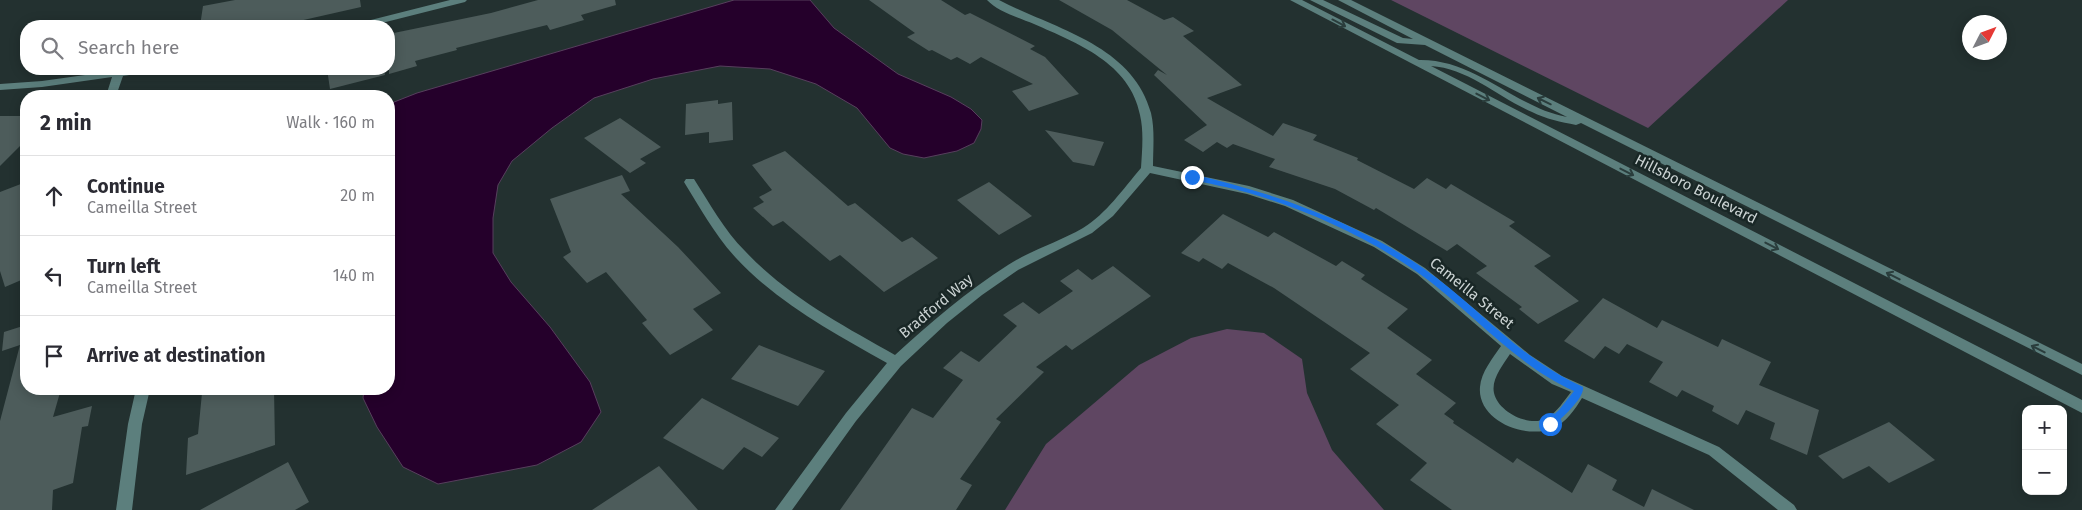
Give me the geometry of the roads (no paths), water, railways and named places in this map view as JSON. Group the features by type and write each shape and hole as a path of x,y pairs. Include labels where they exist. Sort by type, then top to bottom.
{"street":[{"path":"383,20 462,0"},
{"path":"992,0 1082,41 1106,56 1122,70 1136,88 1145,112 1147,169"},
{"name":"Hillsboro Boulevard","path":"1296,0 2082,406"},
{"path":"1316,0 1401,41 1429,44"},
{"name":"Hillsboro Boulevard","path":"1343,0 2082,370"},
{"path":"1416,63 1430,61 1457,70 1549,116 1596,126"},
{"path":"0,87 109,75"},
{"path":"113,90 118,75"},
{"name":"Cameilla Street","path":"1147,169 1249,190 1289,203 1334,222 1378,244 1421,271 1525,359 1557,380 1714,451 1789,510"},
{"name":"Bradford Way","path":"783,510 851,417 896,362 942,320 977,292 1014,267 1088,230 1109,213 1147,169"},
{"path":"690,182 715,222 739,254 766,280 798,304 896,362"},
{"name":"Cameilla Street","path":"1509,345 1490,378 1487,392 1496,409 1514,422 1535,427 1550,424 1562,413 1580,390"},
{"path":"124,510 135,424 142,395"}]}
